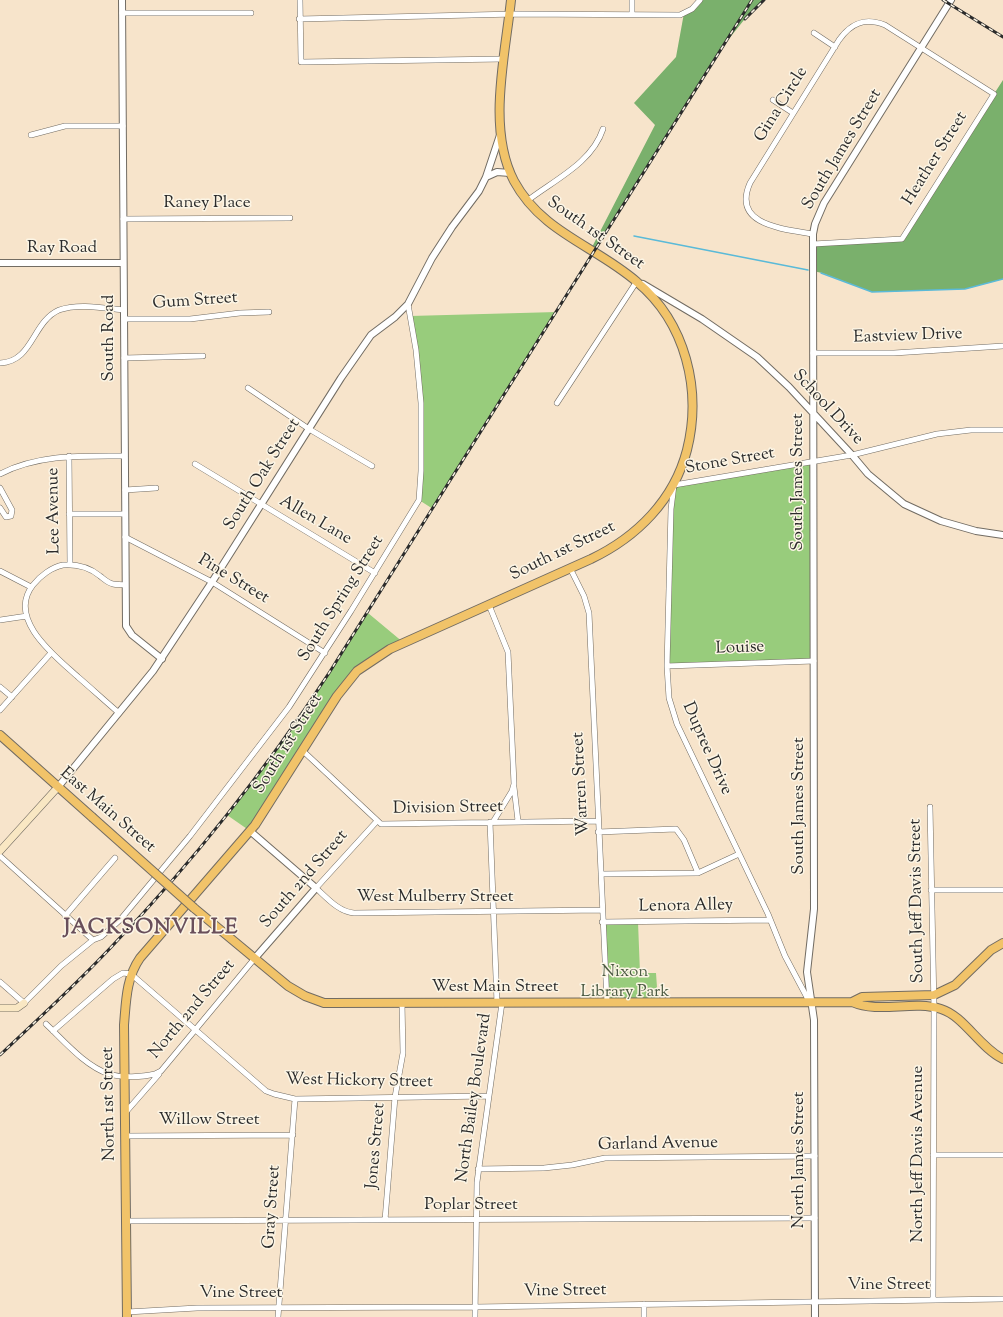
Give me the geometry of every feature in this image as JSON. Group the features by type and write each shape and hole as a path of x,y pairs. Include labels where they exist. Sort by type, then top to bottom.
{"main road":[{"name":"South 1st Street","path":"182,910 250,831 303,751 341,689 363,666 390,649 607,551 636,531 662,503 674,485 682,469 693,423 694,402 690,374 682,347 673,327 658,304 637,281 552,225 527,202 510,173 500,135 500,106 511,0"},
{"name":"East Main Street","path":"0,735 194,908"},
{"path":"0,851 58,787"},
{"name":"West Main Street","path":"194,908 288,986 315,1001 352,1004 852,1002 864,1007 934,1008"},
{"name":"North 1st Street","path":"126,1314 126,1136 124,1114 124,1025 131,974 140,958 182,910"},
{"path":"934,995 955,985 990,950 1003,943"},
{"name":"West Main Street","path":"852,1002 862,997 934,995"},
{"path":"0,1008 17,1008 24,1003"},
{"path":"934,1008 945,1010 951,1014 987,1049 1003,1058"}],"street":[{"name":"South Road","path":"122,0 125,584 128,631 162,659"},
{"path":"300,0 301,62 504,59"},
{"path":"632,0 632,14"},
{"path":"300,19 509,15 680,15 692,9 700,0"},
{"name":"South James Street","path":"810,1002 806,972 814,909 813,244 815,224 824,203 951,0"},
{"path":"122,13 251,13"},
{"name":"Gina Circle","path":"814,234 782,229 763,223 752,215 747,206 746,192 793,113 835,47 850,28 866,21 885,25 994,94"},
{"path":"814,33 835,47"},
{"name":"Heather Street","path":"813,244 902,239 994,94"},
{"path":"773,100 793,113"},
{"path":"31,135 65,126 123,126"},
{"path":"527,202 585,158 599,139 603,129"},
{"name":"South Oak Street","path":"58,787 162,659 371,335 395,317 408,304 435,252 479,191 486,177 500,135"},
{"path":"486,177 497,172 510,173"},
{"name":"Raney Place","path":"123,218 290,218"},
{"name":"Ray Road","path":"0,263 123,262"},
{"path":"557,403 637,281"},
{"name":"School Drive","path":"637,281 676,302 748,351 773,372 813,413 868,474 882,487 912,508 959,527 1003,535"},
{"name":"South Spring Street","path":"24,1003 61,966 94,940 101,937 120,920 190,836 265,740 324,653 419,500 421,471 421,404 416,350 408,304"},
{"path":"0,363 8,363 19,358 44,322 58,311 74,307 124,310"},
{"name":"Gum Street","path":"124,319 190,319 240,313 269,312"},
{"name":"Eastview Drive","path":"813,353 894,353 1003,346"},
{"path":"124,358 203,356"},
{"path":"248,388 309,429 372,466"},
{"name":"Stone Street","path":"674,485 852,455 937,434 971,430 1003,430"},
{"path":"0,474 35,461 69,456 124,456"},
{"name":"Lee Avenue","path":"69,456 70,565"},
{"name":"Allen Lane","path":"195,464 375,573"},
{"name":"Dupree Drive","path":"674,485 671,509 668,666 669,698 677,724 770,920 785,956 810,1002"},
{"path":"0,488 12,510 11,516 6,517 0,508"},
{"path":"125,490 156,488"},
{"path":"70,514 125,514"},
{"name":"Pine Street","path":"125,537 212,582 324,653"},
{"path":"119,713 51,653 35,634 27,616 28,596 31,587 45,574 55,568 70,565 89,568 112,584 125,584"},
{"name":"Warren Street","path":"570,568 584,596 589,613 602,922 607,1002"},
{"path":"0,571 31,587"},
{"path":"489,605 508,652 514,784 518,821"},
{"path":"0,620 27,616"},
{"path":"0,710 51,653"},
{"name":"Louise","path":"668,666 814,660"},
{"path":"0,687 12,697"},
{"name":"Division Street","path":"303,751 377,821 386,824 598,821"},
{"path":"491,822 512,791 514,784"},
{"name":"South Jeff Davis Street","path":"930,807 934,1008"},
{"name":"South 2nd Street","path":"255,958 377,821"},
{"name":"North Bailey Boulevard","path":"475,1317 475,1220 478,1169 499,1003 491,822"},
{"path":"598,832 676,829 684,840 698,873"},
{"name":"West Mulberry Street","path":"250,831 340,909 350,913 602,910"},
{"path":"601,874 698,873 739,854"},
{"path":"0,856 65,916 94,940"},
{"path":"65,916 115,858"},
{"path":"932,890 1003,890"},
{"name":"Lenora Alley","path":"602,922 770,920"},
{"name":"North 2nd Street","path":"46,1024 81,1056 110,1075 150,1076 161,1071 255,958"},
{"path":"53,1031 113,979 123,974 131,974"},
{"name":"West Hickory Street","path":"131,974 266,1091 274,1094 295,1099 488,1096"},
{"path":"0,982 24,1003"},
{"name":"North James Street","path":"810,1002 814,1020 815,1317"},
{"name":"Jones Street","path":"385,1220 395,1098 403,1053 402,1003"},
{"name":"North Jeff Davis Avenue","path":"933,1300 934,1008"},
{"path":"124,1114 161,1071"},
{"name":"Gray Street","path":"278,1317 295,1099"},
{"name":"Willow Street","path":"126,1136 292,1135"},
{"path":"933,1155 1003,1156"},
{"name":"Garland Avenue","path":"478,1169 544,1168 572,1165 605,1158 814,1156"},
{"name":"Poplar Street","path":"126,1221 815,1218"},
{"name":"Vine Street","path":"126,1314 197,1308 475,1307 1003,1299"},
{"path":"644,1304 644,1317"}],"green space":[{"path":"700,0 764,0 752,10 720,50 593,253 590,251 655,125 634,103 676,57 684,13"},
{"path":"1003,80 1003,279 965,289 872,292 813,271 813,244 899,241"},
{"path":"557,312 433,509 419,500 421,404 410,316"},
{"path":"814,462 814,661 667,666 674,485"},
{"path":"368,613 404,643 357,671 250,831 227,815 305,709"},
{"name":"Nixon Library Park","path":"638,922 640,973 656,973 658,1002 607,1002 602,923"}],"waterway":[{"path":"634,236 808,270"},
{"path":"821,273 872,292 965,289 1003,279"}],"railway":[{"path":"0,1055 59,1000 145,912 255,779 305,709 752,0"},
{"path":"745,19 764,0"},
{"path":"943,0 1003,37"}],"district":[{"name":"JACKSONVILLE","path":"151,929"}]}
